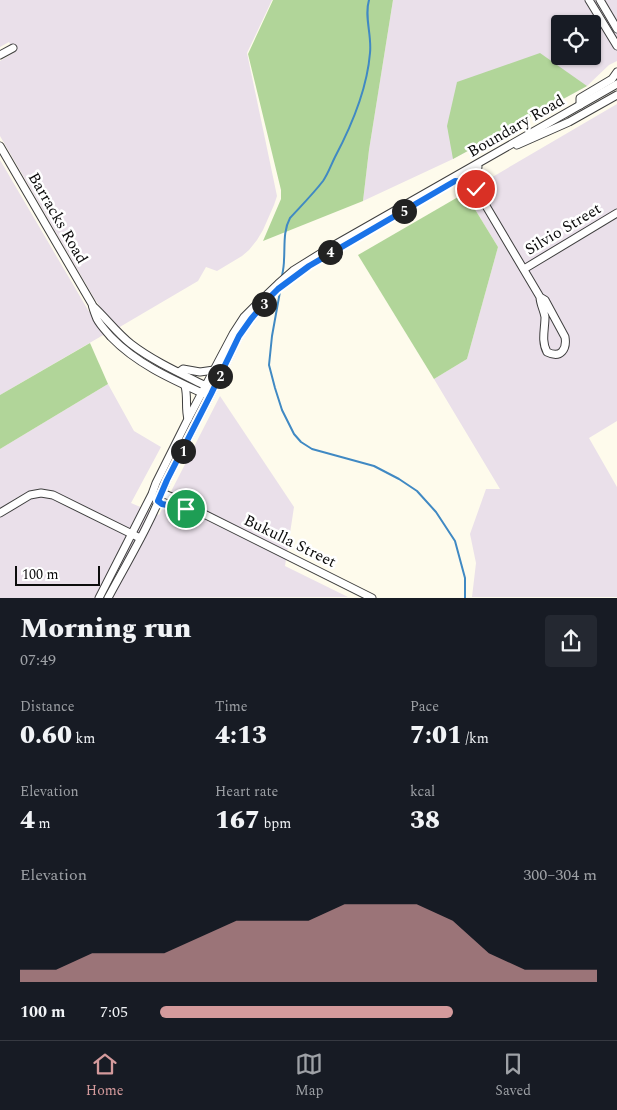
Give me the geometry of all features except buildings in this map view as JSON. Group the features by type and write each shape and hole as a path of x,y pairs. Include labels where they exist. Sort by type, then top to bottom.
{"street":[{"path":"588,0 617,46"},
{"path":"600,0 617,29"},
{"path":"0,55 13,48"},
{"path":"580,105 580,98 612,79 617,72"},
{"name":"Boundary Road","path":"99,598 188,419 233,334 244,318 294,276 331,250 617,84"},
{"name":"Boundary Road","path":"331,250 478,167 524,142 569,122 617,94"},
{"name":"Barracks Road","path":"0,146 92,304 132,345 206,386"},
{"path":"476,189 478,167"},
{"path":"455,181 465,182 476,189 540,297 544,316 544,348 547,352 560,353 564,350 566,344 565,337 545,300 540,297"},
{"name":"Silvio Street","path":"524,269 617,213"},
{"name":"Barracks Road","path":"92,304 97,320 118,344 134,357 159,373 185,386 202,393 211,394"},
{"name":"Boundary Road","path":"108,598 140,538 239,336 258,306"},
{"path":"179,372 183,369 200,372 214,370"},
{"path":"185,386 188,419"},
{"path":"206,386 211,394"},
{"path":"0,513 30,495 41,493 53,496 140,538"},
{"name":"Bukulla Street","path":"152,494 162,493 188,504 196,510 372,598"},
{"path":"152,494 158,501"},
{"name":"Bukulla Street","path":"158,501 162,504 196,510"}],"shaded area":[{"path":"0,0 272,0 247,53 277,196 263,230 249,250 217,271 206,267 198,281 118,328 94,298 0,136 0,61 15,52 9,42 0,47"},
{"path":"393,0 617,0 617,61 609,65 587,86 453,159 363,201 369,150"},
{"path":"617,104 617,421 589,438 617,487 617,597 472,597 476,563 470,534 486,489 500,489 434,379 467,359 498,247 465,193"},
{"path":"0,160 88,310 105,334 0,395"},
{"path":"108,384 134,431 161,447 131,503 159,515 220,396 294,507 285,566 348,597 0,598 0,449"}],"green space":[{"path":"273,0 393,0 369,150 363,201 263,241 281,199 281,190 248,54"},
{"path":"540,53 551,61 551,65 557,65 587,86 453,159 447,126 457,82"},
{"path":"465,193 498,247 467,359 434,379 358,255"},
{"path":"90,343 108,384 0,449 0,395"}],"waterway":[{"path":"282,276 285,233 290,218 325,178 358,107 366,80 370,53 367,13 369,0"},
{"path":"281,286 269,365 282,410 294,434 301,442 312,449 374,466 417,491 436,512 455,541 465,578 465,598"}],"route":[{"path":"186,509 162,504 158,501 239,336 269,298 294,276 309,266 455,181 465,182 476,189"}]}
